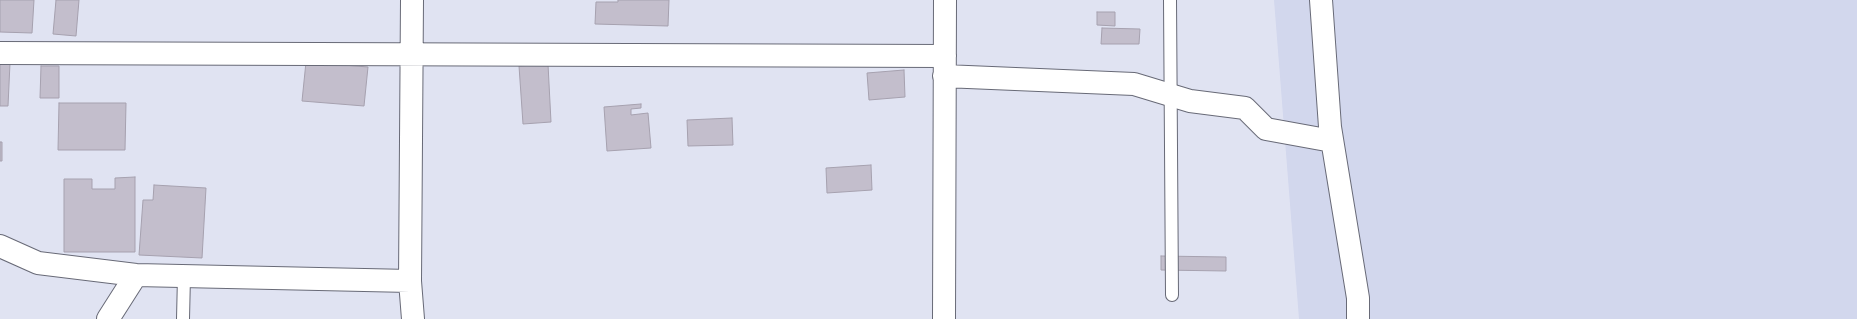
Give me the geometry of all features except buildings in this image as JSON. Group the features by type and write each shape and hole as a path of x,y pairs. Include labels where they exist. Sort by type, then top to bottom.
{"street":[{"path":"412,0 410,281 413,319"},
{"path":"944,319 945,0"},
{"path":"1322,0 1330,127 1358,298 1358,319"},
{"path":"0,52 412,54 945,66 1134,84 1190,101 1245,108 1266,129 1332,141"},
{"path":"0,246 38,263 136,275 410,281"},
{"path":"108,319 136,275"}],"lane":[{"path":"1170,0 1172,295"},
{"path":"183,319 184,276"}],"shaded area":[{"path":"1274,0 1857,0 1857,319 1299,319"}]}
